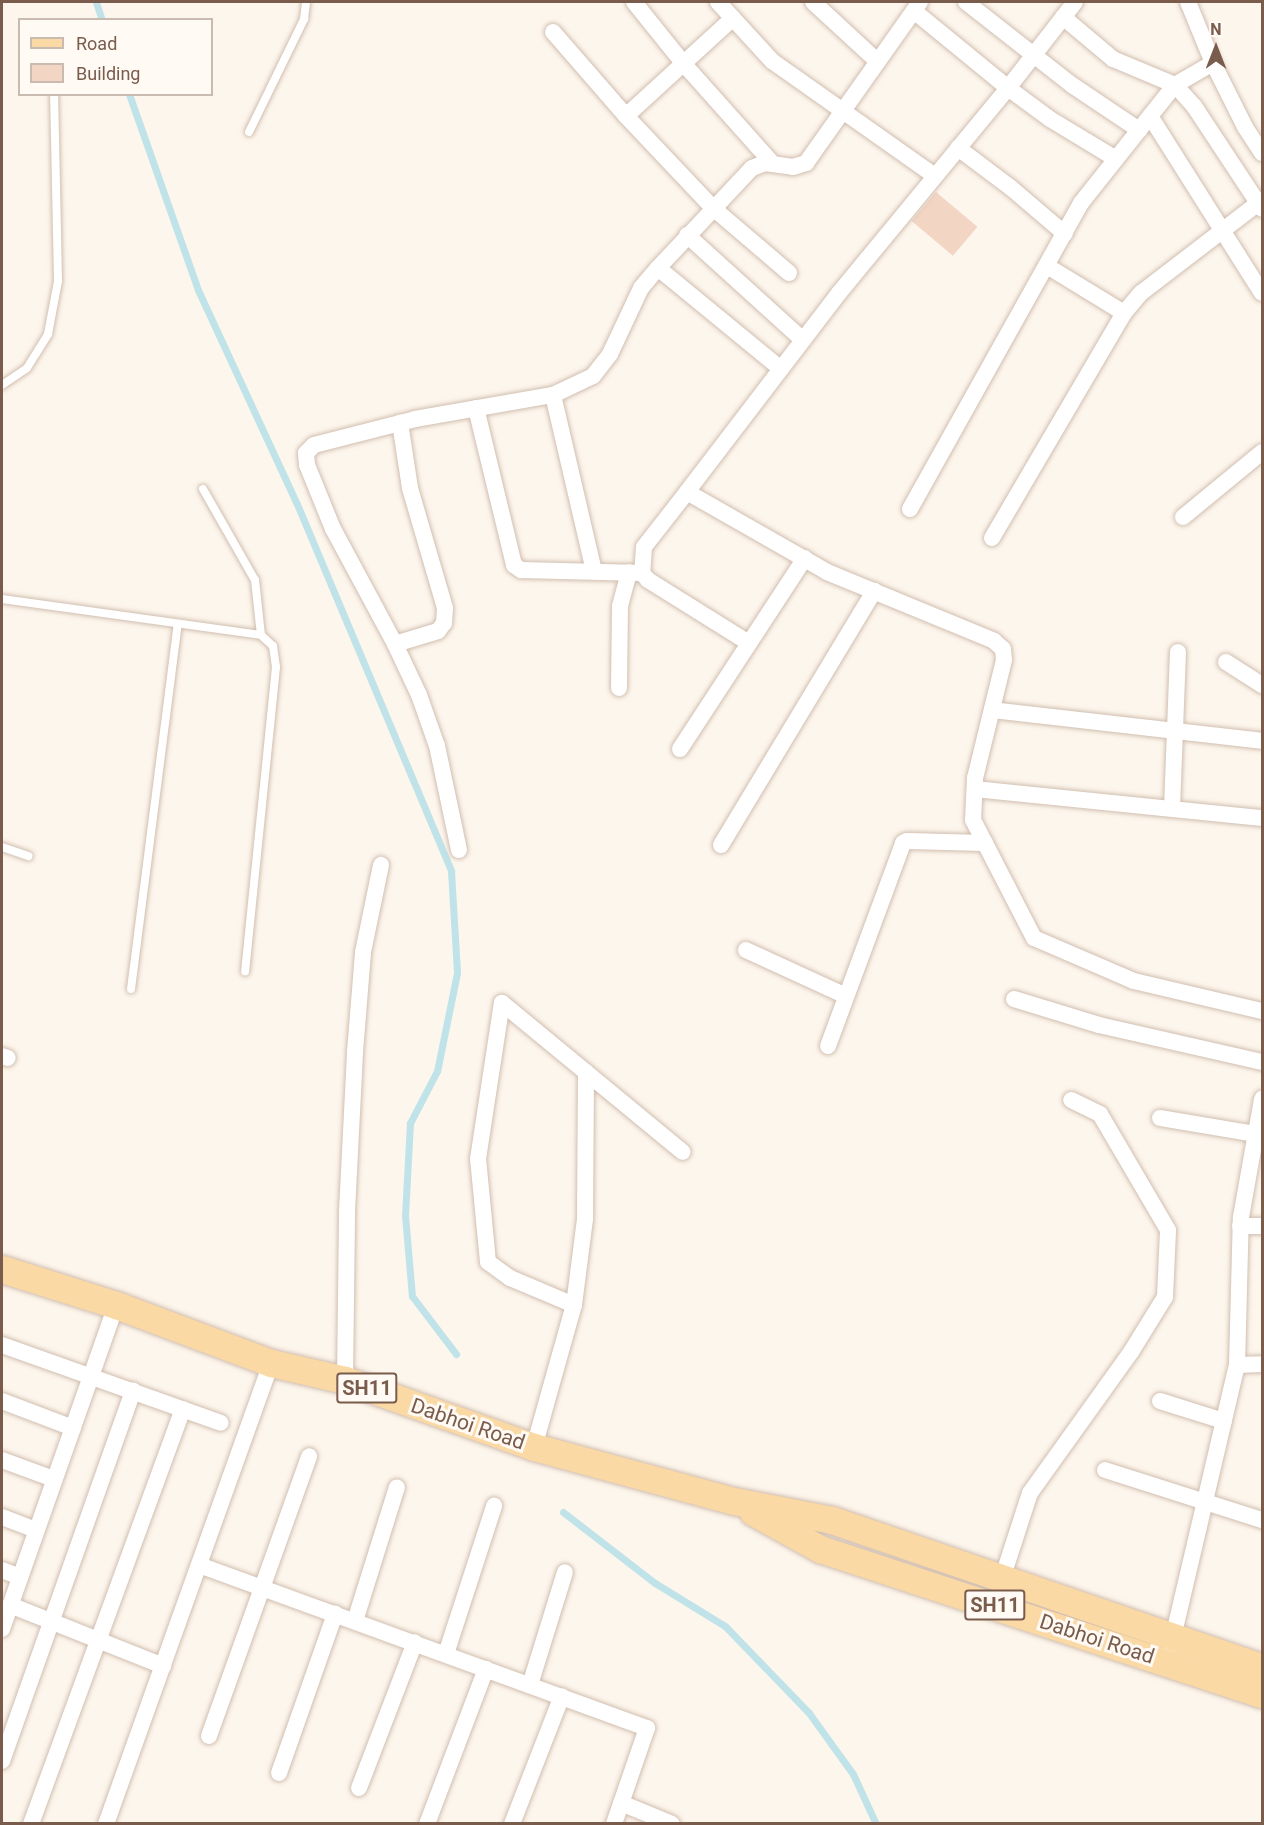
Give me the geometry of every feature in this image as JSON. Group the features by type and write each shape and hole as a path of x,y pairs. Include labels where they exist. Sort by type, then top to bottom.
{"main road":[{"name":"Dabhoi Road","path":"2,1269 116,1305 271,1363 345,1380 534,1447 734,1501 832,1520 1002,1579 1170,1649 1263,1695"},
{"name":"Dabhoi Road","path":"734,1501 820,1549 1170,1649 1263,1667"}],"street":[{"path":"634,2 683,63 773,164"},
{"path":"718,2 772,61 935,176"},
{"path":"813,2 878,62"},
{"path":"966,2 1072,85 1139,130"},
{"path":"619,688 620,606 644,547 780,369 1075,2"},
{"path":"1188,2 1213,63 1245,127 1263,153"},
{"path":"459,850 437,746 419,695 395,644 333,529 307,465 306,453 314,445 400,423 553,395 593,376 610,354 641,288 658,268 752,168 765,163 793,167 806,163 917,6 1008,88 1050,119 1116,159"},
{"path":"992,538 1124,313 1142,293 1261,204 1194,106 1175,85 1113,59 1063,17"},
{"path":"626,116 733,18"},
{"path":"553,32 626,116 713,208 789,273"},
{"path":"910,509 1081,203 1175,85 1213,63"},
{"path":"1150,116 1225,230 1263,293"},
{"path":"958,148 1010,187 1065,234"},
{"path":"687,235 803,340"},
{"path":"1047,266 1124,313"},
{"path":"658,268 780,369"},
{"path":"553,395 594,571"},
{"path":"476,408 514,565 521,570 635,572 749,643"},
{"path":"395,644 438,631 444,622 445,608 410,488 400,423"},
{"path":"1183,517 1263,452"},
{"path":"687,492 827,572 994,641 1002,649 1004,660 975,789 973,820 1034,938 1134,981 1263,1011"},
{"path":"680,749 805,558"},
{"path":"720,845 874,591"},
{"path":"1172,808 1178,652"},
{"path":"1226,662 1263,685"},
{"path":"992,710 1176,733 1263,741"},
{"path":"975,789 1263,818"},
{"path":"828,1047 903,843 985,843"},
{"path":"345,1380 347,1212 355,1052 363,952 381,865"},
{"path":"746,950 846,996"},
{"path":"1014,999 1099,1025 1263,1062"},
{"path":"574,1305 510,1278 488,1262 478,1159 502,1003 682,1152"},
{"path":"534,1447 574,1305 585,1219 586,1072"},
{"path":"1170,1649 1237,1365 1240,1226 1257,1157 1256,1134 1263,1099"},
{"path":"1002,1579 1030,1493 1131,1352 1165,1297 1168,1230 1100,1114 1071,1100"},
{"path":"1160,1118 1256,1134"},
{"path":"1240,1226 1263,1226"},
{"path":"2,1629 116,1305"},
{"path":"2,1345 91,1375 220,1424"},
{"path":"110,1822 271,1363"},
{"path":"1237,1365 1263,1364"},
{"path":"2,1761 133,1391"},
{"path":"2,1401 73,1428"},
{"path":"1160,1401 1224,1421"},
{"path":"32,1824 183,1409"},
{"path":"209,1736 309,1456"},
{"path":"2,1460 54,1479"},
{"path":"1105,1470 1263,1520"},
{"path":"355,1621 397,1487"},
{"path":"446,1654 494,1506"},
{"path":"2,1516 36,1530"},
{"path":"198,1566 263,1587 647,1728 614,1824"},
{"path":"2,1570 20,1577"},
{"path":"530,1685 565,1572"},
{"path":"10,1605 163,1666"},
{"path":"279,1773 335,1614"},
{"path":"359,1788 415,1642"},
{"path":"427,1824 486,1669"},
{"path":"512,1824 562,1696"},
{"path":"621,1803 672,1824"}],"lane":[{"path":"249,132 304,19 306,2"},
{"path":"2,385 27,368 48,334 57,281 54,96"},
{"path":"203,489 255,580 261,635"},
{"path":"2,598 261,635 273,646 276,667 245,971"},
{"path":"131,989 177,624"},
{"path":"2,847 28,856"}],"building":[{"path":"936,192 977,227 953,256 912,221"}],"waterway":[{"path":"96,2 101,18"},
{"path":"130,96 198,290 297,504 451,871 457,973 437,1071 410,1123 405,1215 412,1296 456,1354"},
{"path":"563,1512 655,1583 725,1626 809,1713 853,1774 876,1824"}]}
